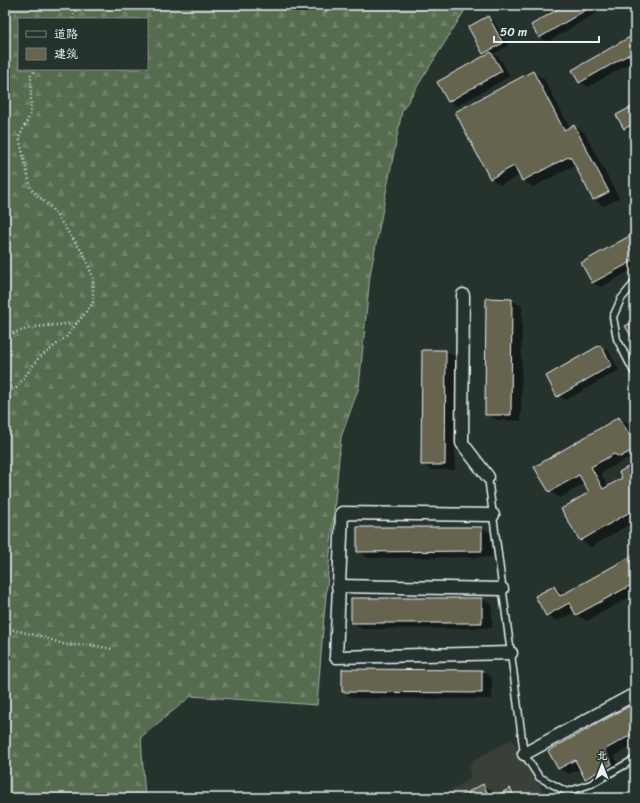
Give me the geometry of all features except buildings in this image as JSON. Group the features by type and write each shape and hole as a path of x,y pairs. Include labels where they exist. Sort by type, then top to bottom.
{"street":[{"path":"463,295 462,443 488,477"},
{"path":"493,516 342,513 336,657 511,653"},
{"path":"338,586 502,589"},
{"path":"524,754 635,694"}],"lane":[{"path":"635,282 621,299 613,317 617,339 635,374"},
{"path":"488,477 524,754 538,776 566,792 592,784 635,759"}],"path":[{"path":"74,18 77,5"},
{"path":"321,5 326,13"},
{"path":"5,394 16,388 38,359 66,337 93,303 93,278 85,256 52,209 31,189 19,137 31,113 31,75 35,70"},
{"path":"5,335 35,327 77,323"},
{"path":"5,628 40,636 66,645 91,645 112,650"}],"shaded area":[{"path":"512,739 547,798 438,798 470,779 470,763"}],"green space":[{"path":"5,5 468,5 402,111 370,275 359,387 341,437 317,705 191,696 141,737 145,798 5,798"}]}
